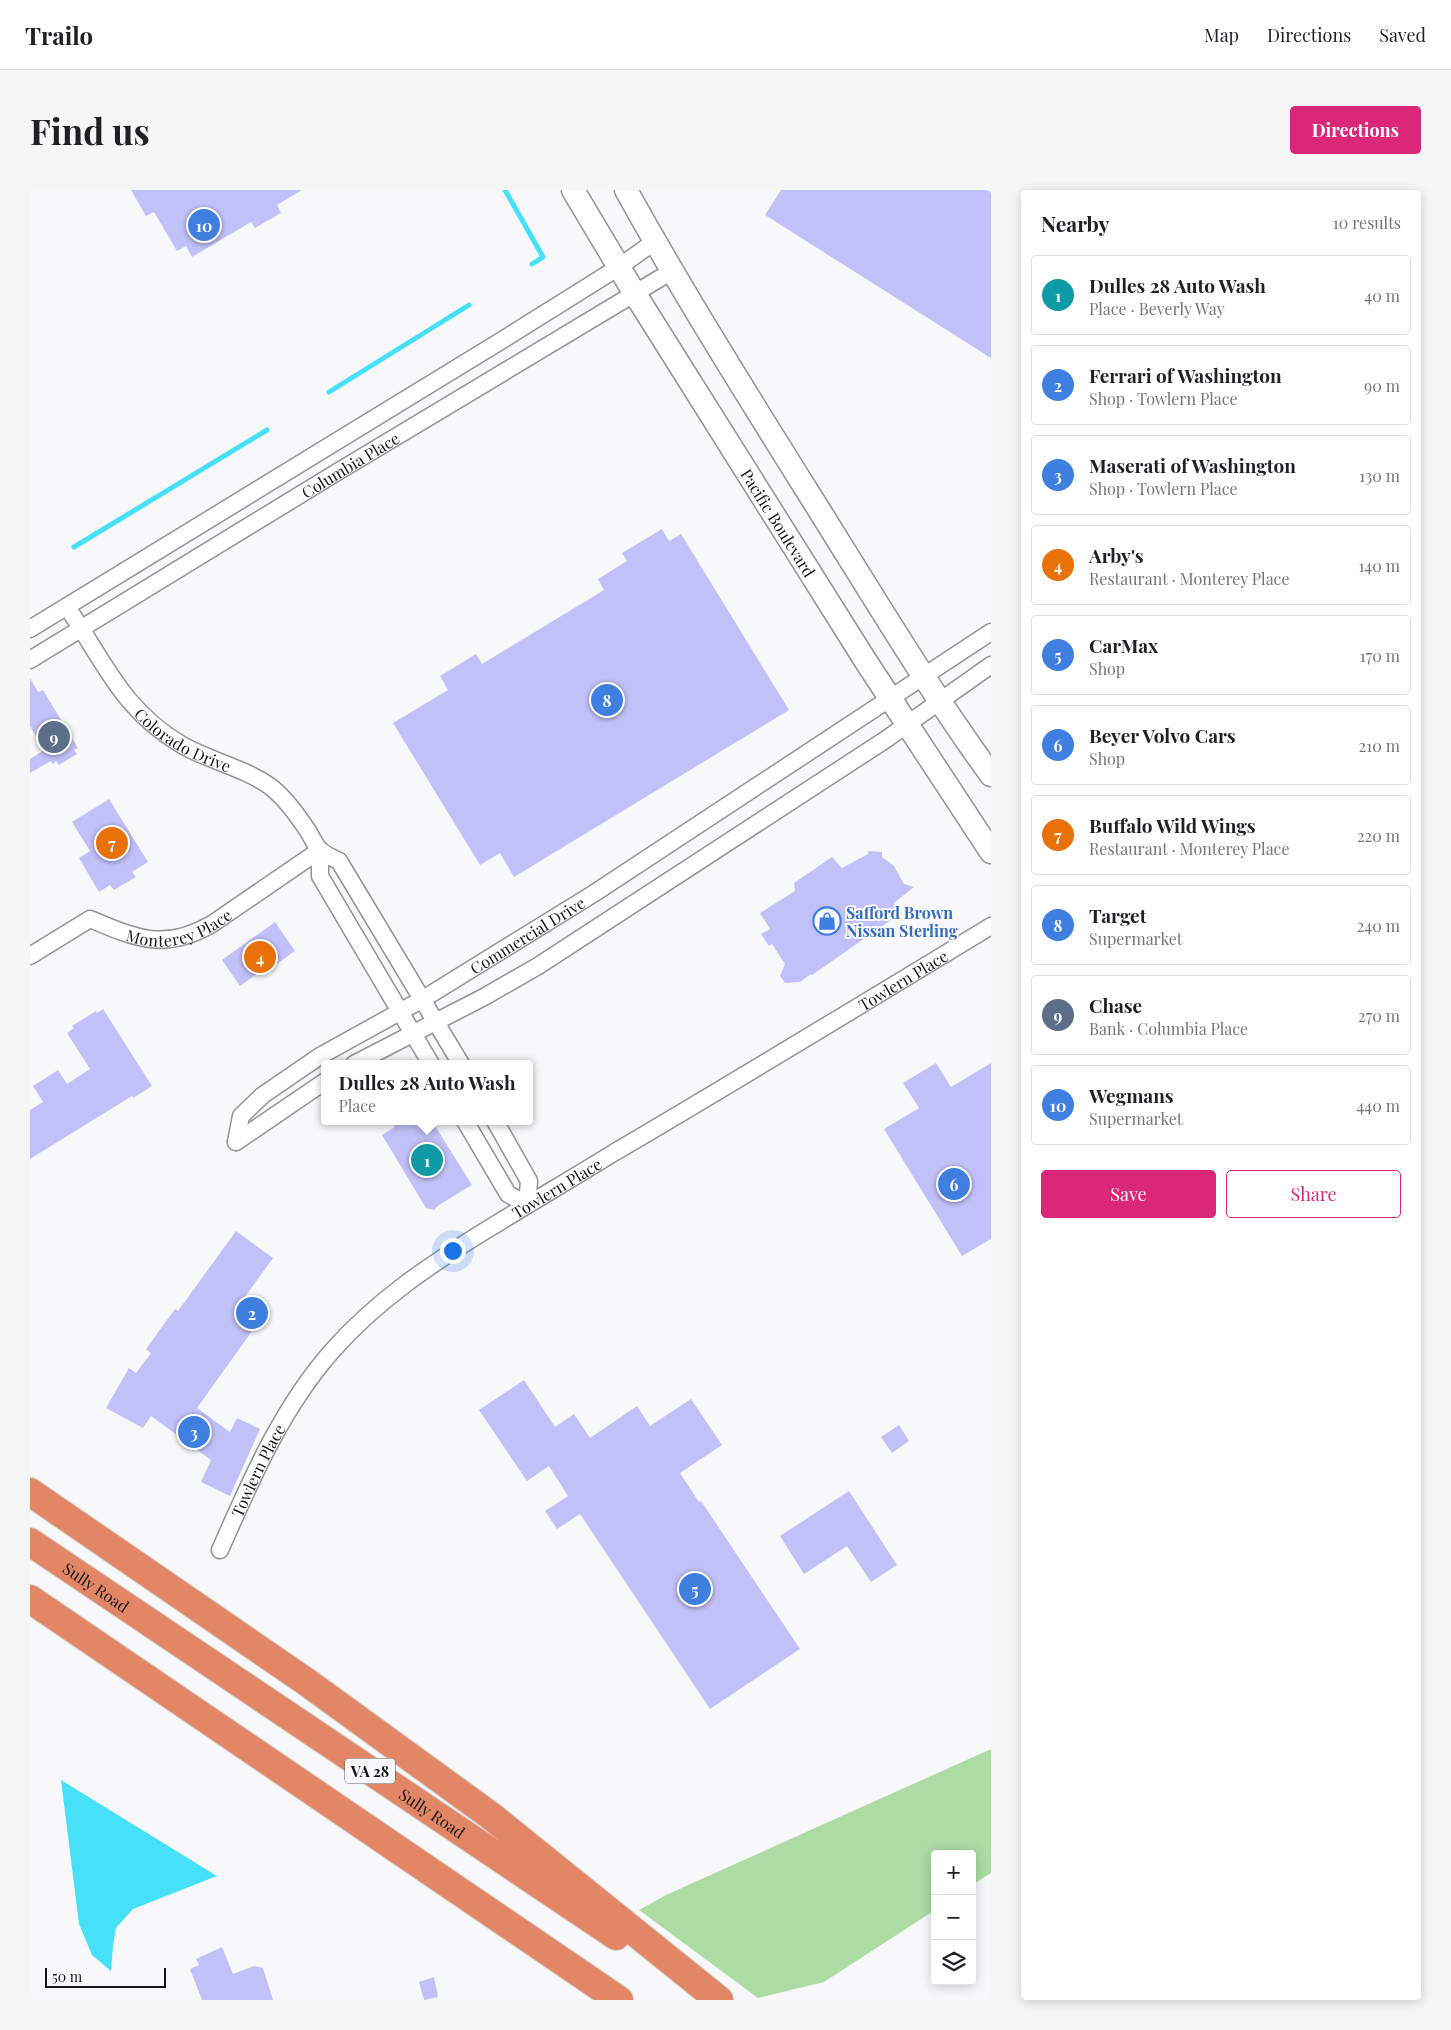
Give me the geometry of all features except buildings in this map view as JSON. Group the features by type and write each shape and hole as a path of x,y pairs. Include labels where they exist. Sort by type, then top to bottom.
{"highway":[{"path":"30,1492 308,1683 483,1811 625,1922 719,2000"},
{"name":"Sully Road","path":"30,1542 710,2000"},
{"path":"30,1599 619,2000"}],"main road":[{"name":"Pacific Boulevard","path":"573,190 635,294 889,698 991,852"},
{"path":"626,190 654,242 924,676 991,775"}],"street":[{"name":"Columbia Place","path":"30,629 619,267 654,242"},
{"name":"Columbia Place","path":"30,660 672,271"},
{"name":"Colorado Drive","path":"67,607 110,677 128,700 160,731 196,752 270,787 286,801 299,817 320,850 339,861 459,1060"},
{"name":"Commercial Drive","path":"321,1084 236,1142 241,1116 263,1095 320,1056 423,999 593,894 991,632"},
{"name":"Commercial Drive","path":"362,1060 484,997 546,960 661,887 907,724 991,665"},
{"name":"Monterey Place","path":"30,956 90,919 123,932 158,940 172,940 194,934 212,924 320,850"},
{"path":"320,850 320,876 429,1060"},
{"name":"Towlern Place","path":"220,1550 262,1458 280,1424 303,1388 331,1352 360,1321 400,1287 426,1267 527,1205 991,926"},
{"path":"467,1125 508,1194 527,1205 529,1181 496,1125"}],"green space":[{"path":"991,1749 991,1873 976,1882 976,1850 931,1850 931,1913 824,1982 758,1998 639,1910 666,1895"}],"water":[{"path":"61,1780 217,1876 133,1909 116,1928 111,1971 92,1955 79,1924"}],"waterway":[{"path":"505,190 543,257 532,264"},
{"path":"329,392 469,305"},
{"path":"74,547 267,430"}],"place":[{"name":"Wegmans","path":"204,225"},
{"name":"Target","path":"607,700"},
{"name":"Chase","path":"54,737"},
{"name":"Buffalo Wild Wings","path":"112,843"},
{"name":"Safford Brown Nissan Sterling","path":"827,921"},
{"name":"Arby's","path":"260,957"},
{"name":"Dulles 28 Auto Wash","path":"427,1160"},
{"name":"Beyer Volvo Cars","path":"954,1184"},
{"name":"Ferrari of Washington","path":"252,1313"},
{"name":"Maserati of Washington","path":"194,1432"},
{"name":"CarMax","path":"695,1589"}]}
